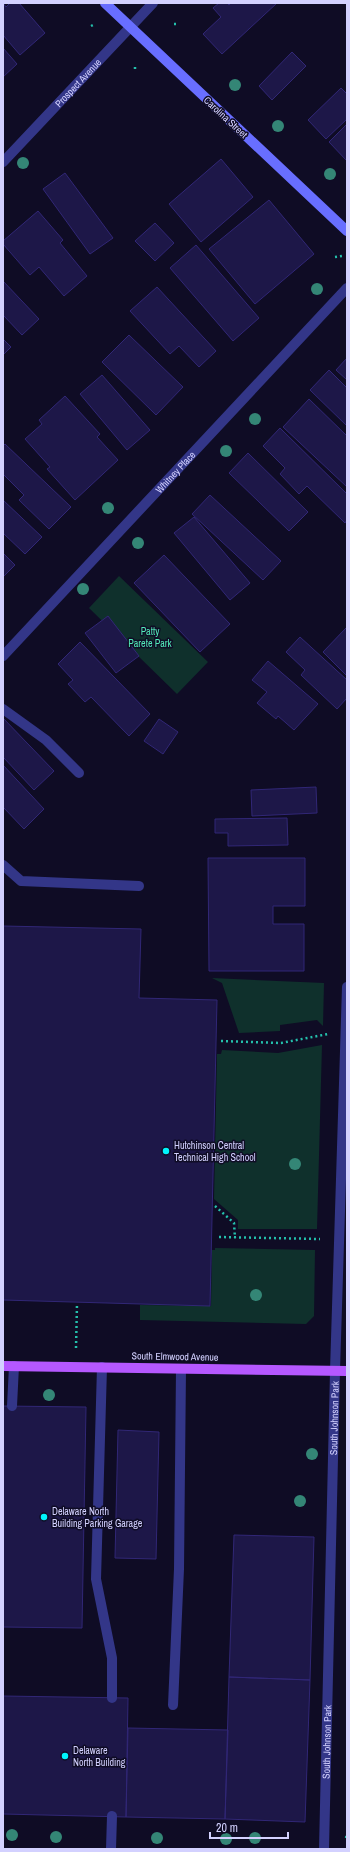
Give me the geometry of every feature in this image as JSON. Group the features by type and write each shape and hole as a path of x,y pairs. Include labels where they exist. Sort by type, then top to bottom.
{"main road":[{"name":"Carolina Street","path":"105,3 347,231"},
{"name":"South Elmwood Avenue","path":"3,1366 347,1371"}],"street":[{"name":"Prospect Avenue","path":"3,162 153,3"},
{"name":"Whitney Place","path":"3,656 347,288"},
{"path":"3,709 46,740 80,773"},
{"path":"3,865 21,881 138,886"},
{"name":"South Johnson Park","path":"324,1849 335,1371 347,987"},
{"path":"12,1406 14,1366"},
{"path":"102,1367 96,1579 112,1658 112,1698"},
{"path":"173,1705 179,1569 181,1369"},
{"path":"111,1849 112,1816"}],"path":[{"path":"335,257 342,256"},
{"path":"221,1041 281,1043 330,1033"},
{"path":"215,1206 234,1223 235,1238"},
{"path":"219,1237 323,1239"},
{"path":"76,1335 77,1304"},
{"path":"346,1838 347,1834"}],"green space":[{"name":"Patty Parete Park","path":"119,576 208,662 177,694 89,608"},
{"path":"212,978 324,983 323,1026 317,1020 280,1025 280,1031 239,1033 222,983"},
{"path":"322,1045 317,1229 238,1229 238,1220 214,1199 217,1054 221,1054 222,1050 278,1053"},
{"path":"215,1248 315,1250 314,1316 306,1324 140,1320 140,1305 211,1306 212,1250 215,1250"}],"building":[{"path":"3,3 6,7 10,3 19,3 45,33 20,55 3,35"},
{"path":"219,3 227,3 229,5 231,3 277,3 222,54 203,34 221,17 213,8"},
{"path":"3,48 17,64 3,77"},
{"path":"292,52 306,66 272,100 259,86"},
{"path":"341,88 346,93 347,92 347,119 326,139 308,120"},
{"path":"347,124 347,161 329,142"},
{"path":"221,159 253,197 201,242 169,204"},
{"path":"65,173 113,238 90,254 43,189"},
{"path":"269,200 314,254 255,304 209,249"},
{"path":"38,211 63,240 60,243 87,276 64,296 39,267 30,275 3,244 3,241"},
{"path":"155,223 174,243 155,261 135,241"},
{"path":"196,245 259,318 233,341 170,268"},
{"path":"3,281 39,319 22,335 3,315"},
{"path":"157,287 216,351 199,367 179,346 170,354 130,311"},
{"path":"129,335 183,387 156,415 102,362"},
{"path":"3,339 11,347 3,355"},
{"path":"347,358 347,380 336,370"},
{"path":"329,370 347,388 347,426 310,390"},
{"path":"102,375 150,430 127,450 80,394"},
{"path":"65,396 100,434 97,437 118,460 75,500 47,469 50,467 25,439 42,424 39,420"},
{"path":"309,399 347,436 347,487 283,427"},
{"path":"280,428 347,494 347,520 345,523 307,486 299,494 280,474 285,468 263,446"},
{"path":"5,444 71,507 49,529 19,500 24,495 3,474 3,446"},
{"path":"248,453 308,512 289,531 229,473"},
{"path":"210,495 281,561 263,580 192,514"},
{"path":"3,500 42,537 25,554 3,533"},
{"path":"194,517 250,583 230,600 174,533"},
{"path":"3,553 15,565 3,577"},
{"path":"164,555 230,624 200,652 134,583"},
{"path":"108,616 139,656 116,673 85,633"},
{"path":"347,628 347,676 323,652"},
{"path":"300,637 347,680 347,698 337,709 301,675 305,670 286,652"},
{"path":"80,642 150,714 129,736 91,697 85,702 68,684 73,680 58,664"},
{"path":"268,661 318,704 294,730 278,716 276,719 257,703 267,692 252,680"},
{"path":"3,718 54,771 34,790 3,757"},
{"path":"159,719 178,732 163,754 144,741"},
{"path":"3,765 44,809 24,829 3,807"},
{"path":"316,787 317,813 252,816 251,790"},
{"path":"287,818 288,845 228,846 228,833 215,833 215,819"},
{"path":"208,858 305,858 305,906 273,906 273,924 304,924 304,971 209,971"},
{"path":"3,926 141,929 139,998 217,1000 210,1306 3,1300"},
{"name":"Delaware North Building Parking Garage","path":"3,1406 86,1407 82,1628 3,1627"},
{"path":"118,1430 159,1432 156,1559 115,1558"},
{"path":"234,1535 314,1537 310,1680 229,1677"},
{"path":"229,1677 310,1680 305,1822 225,1819"},
{"name":"Delaware North Building","path":"3,1696 128,1698 126,1817 3,1814"},
{"path":"128,1728 228,1730 225,1819 126,1817"}],"place":[{"name":"Hutchinson Central Technical High School","path":"166,1151"},
{"name":"Delaware North Building Parking Garage","path":"44,1517"},
{"name":"Delaware North Building","path":"65,1756"}]}
